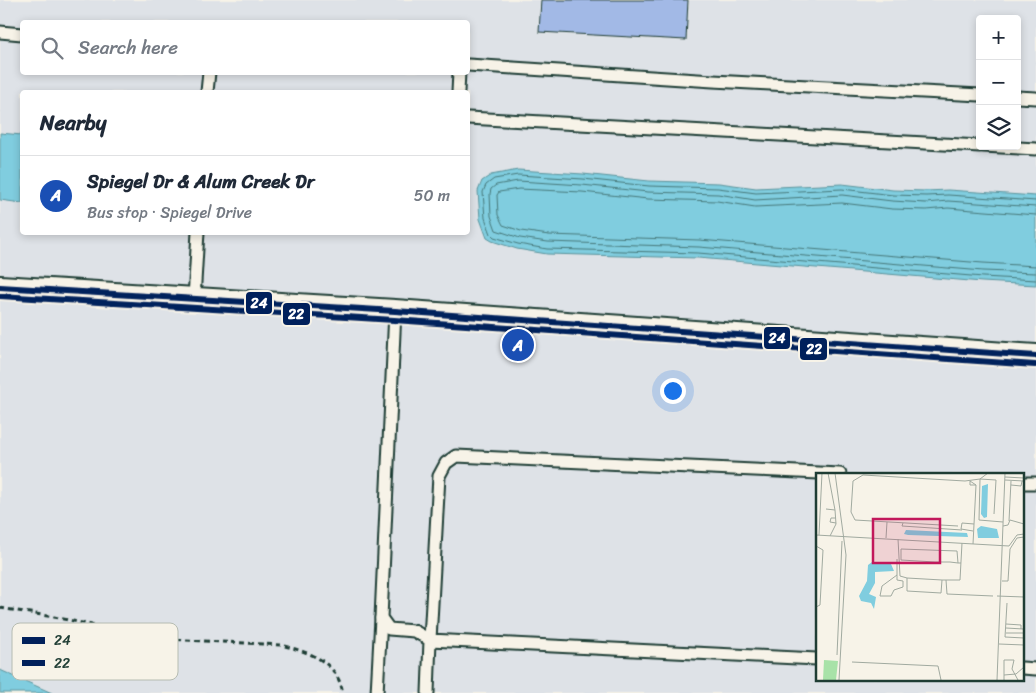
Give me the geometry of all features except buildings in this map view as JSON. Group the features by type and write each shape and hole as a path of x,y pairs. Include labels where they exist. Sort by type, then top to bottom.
{"street":[{"path":"0,287 395,311 1036,356"}],"lane":[{"path":"0,32 20,34"},
{"path":"470,65 722,82 976,95"},
{"path":"207,90 208,75"},
{"path":"458,90 459,75"},
{"path":"1021,98 1036,98"},
{"path":"470,118 976,146"},
{"path":"1021,148 1036,149"},
{"path":"194,299 198,235"},
{"path":"377,693 395,311"},
{"path":"428,693 439,476 446,463 456,456 819,473"},
{"path":"381,618 389,628 414,631 430,640 816,659"}],"path":[{"path":"0,608 83,623"},
{"path":"178,640 281,645 300,650 315,656 329,666 338,678 343,693"}],"shaded area":[{"path":"0,0 1036,0 1036,356 0,287"},
{"path":"0,292 1036,363 1036,693 0,693"}],"water":[{"path":"0,133 20,135 20,203 0,200"},
{"path":"518,170 649,181 719,183 756,188 842,184 893,190 948,190 1036,196 1036,285 698,258 547,254 517,249 487,238 480,219 478,191 482,181 491,175"},
{"path":"0,670 12,675 12,680 23,680 52,693 0,693"}],"transit line":[{"name":"24","path":"0,287 395,311 1036,356"},
{"name":"22","path":"0,296 394,320 1035,365"}],"place":[{"name":"Spiegel Dr & Alum Creek Dr","path":"518,345"}]}
